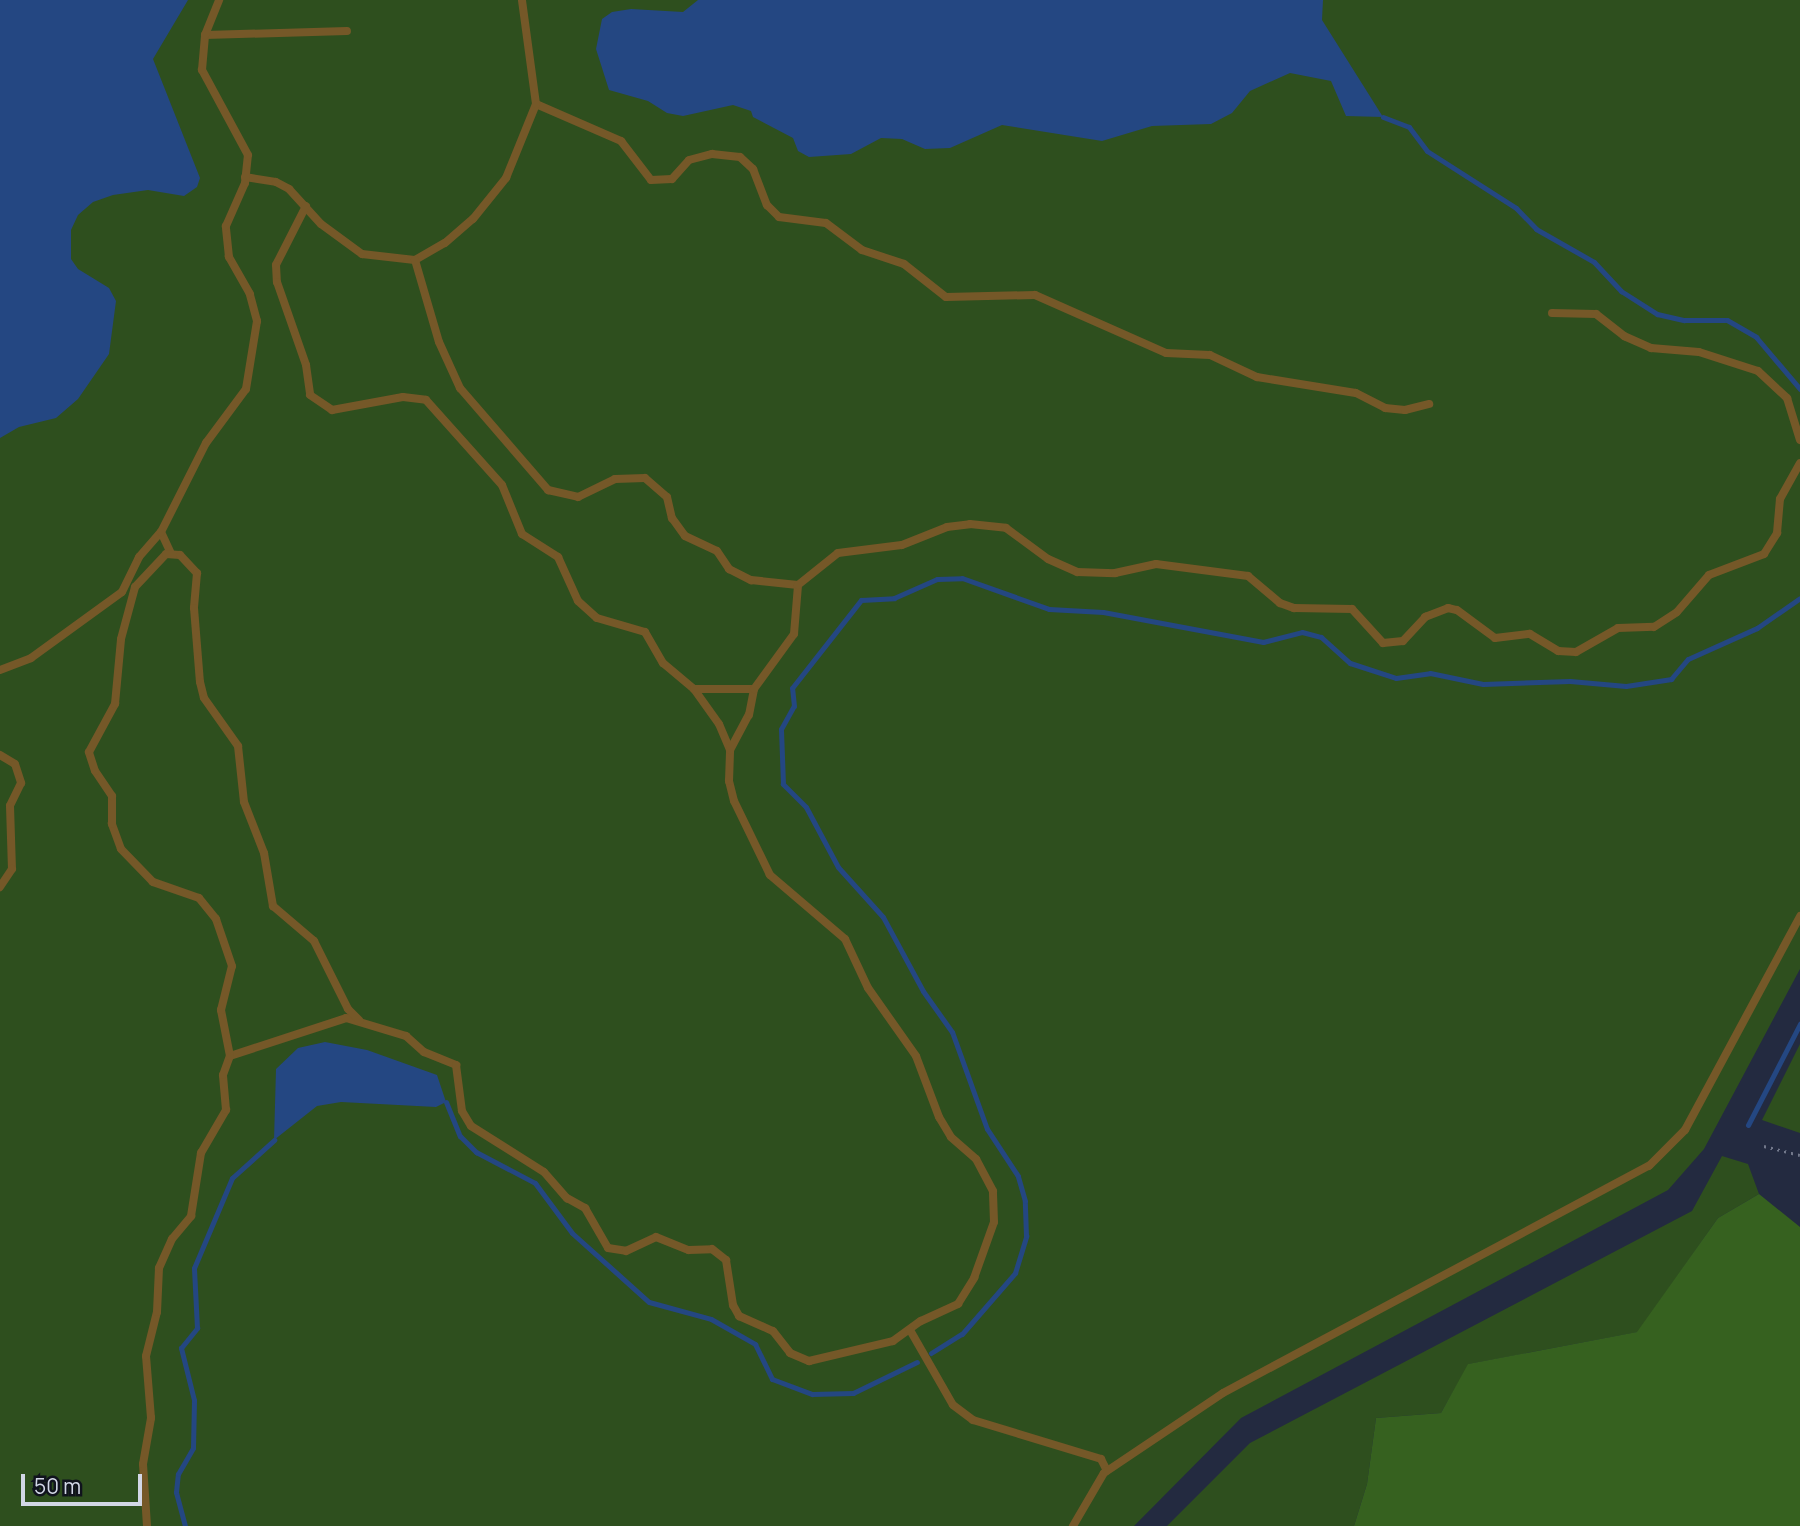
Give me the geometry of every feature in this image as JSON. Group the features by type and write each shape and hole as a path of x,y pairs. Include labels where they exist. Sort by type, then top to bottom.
{"lane":[{"path":"0,670 30,658 63,631 106,607 122,592 139,557 161,532 206,443 241,402 249,376 255,307 234,273 227,234 230,209 245,177 244,143 225,119 202,71 205,35 219,0"},
{"path":"245,177 276,182 306,205 321,224 362,254 415,260 461,231 487,204 506,178 536,104 522,0"},
{"path":"205,35 347,31"},
{"path":"536,104 621,141 651,180 672,179 689,160 712,154 740,157 753,169 767,205 779,217 826,223 862,250 904,264 946,297 1035,295 1166,353 1210,355 1257,377 1356,393 1385,408 1405,410 1429,404"},
{"path":"230,1056 346,1018 406,1036 424,1052 456,1065 462,1111 471,1126 544,1172 567,1198 585,1208 608,1248 626,1251 656,1237 689,1250 718,1253 726,1260 733,1305 739,1316 773,1331 790,1353 821,1360 893,1342 958,1304 974,1278 994,1222 993,1191 976,1159 951,1137 939,1117 916,1056 868,988 845,939 770,875 734,801 729,782 730,750 719,724 694,688 663,663 645,632 597,618 578,600 558,556 522,534 502,485 426,400 403,397 332,410 310,395 306,365 277,282 276,265 306,205"},
{"path":"415,260 439,342 460,388 548,490 571,498 615,479 645,478 667,497 672,518 685,536 716,551 729,569 751,580 798,585 838,552 902,545 947,527 970,524 1006,528 1048,559 1077,572 1115,573 1156,564 1248,576 1280,603 1294,608 1352,609 1383,643 1402,640 1425,617 1448,608 1457,610 1494,638 1530,634 1558,651 1576,652 1618,628 1654,627 1678,612 1709,575 1764,554 1777,533 1780,499 1800,463"},
{"path":"1552,313 1596,314 1624,336 1651,348 1699,352 1758,371 1787,398 1800,440"},
{"path":"161,532 171,553 187,561 197,573 194,608 200,682 204,698 239,746 244,802 264,853 273,906 314,941 348,1009 361,1022"},
{"path":"147,1526 144,1464 151,1418 146,1356 157,1312 159,1268 172,1239 196,1205 201,1153 226,1110 223,1075 230,1056 221,1010 232,966 223,936 199,898 153,882 121,849 111,824 112,796 95,771 89,752 114,704 121,639 135,587 151,566 171,553"},
{"path":"730,750 749,715 754,689 794,635 798,585"},
{"path":"694,688 754,689"},
{"path":"0,755 15,764 21,783 10,806 12,869 0,887"},
{"path":"1073,1526 1107,1471 1223,1394 1649,1166 1685,1130 1800,916"},
{"path":"911,1330 953,1405 973,1420 1101,1459 1107,1471"}],"path":[{"path":"1764,1146 1800,1155"}],"green space":[{"path":"0,0 1800,0 1800,969 1704,1149 1668,1190 1241,1418 1134,1526 0,1526"},
{"path":"1800,1044 1800,1133 1762,1120"},
{"path":"1722,1156 1748,1164 1759,1194 1718,1218 1638,1332 1469,1364 1441,1413 1376,1418 1367,1484 1354,1526 1167,1526 1250,1443 1692,1211"},
{"path":"1759,1194 1800,1227 1800,1526 1354,1526 1367,1484 1376,1418 1441,1413 1468,1364 1637,1332 1718,1218"}],"water":[{"path":"0,0 188,0 153,59 200,178 197,187 184,196 148,190 113,195 93,202 78,215 71,230 71,259 78,269 109,288 116,301 109,354 78,399 56,418 19,427 0,438"},
{"path":"698,0 1323,0 1322,20 1383,117 1346,116 1331,81 1290,73 1250,91 1232,113 1211,124 1152,126 1102,141 1002,125 950,148 925,149 902,139 881,138 851,154 809,157 798,151 793,138 753,117 751,111 733,105 683,116 667,113 648,101 609,90 596,49 602,19 612,12 631,9 683,12"},
{"path":"325,1042 367,1050 437,1075 446,1102 436,1107 341,1102 317,1106 274,1140 276,1069 298,1048"}],"waterway":[{"path":"1383,117 1409,127 1427,151 1516,208 1536,229 1594,262 1621,291 1657,314 1684,320 1727,320 1756,337 1800,389"},
{"path":"931,1353 962,1334 1015,1273 1026,1236 1025,1201 1018,1176 987,1129 952,1032 923,991 883,917 838,867 806,807 783,784 781,729 794,706 792,688 861,600 894,598 937,579 962,578 1049,609 1103,612 1263,642 1302,632 1321,637 1350,663 1396,678 1430,673 1483,684 1570,681 1626,686 1671,679 1688,659 1757,628 1800,598"},
{"path":"1748,1125 1800,1024"},
{"path":"446,1102 460,1136 476,1152 535,1183 572,1233 649,1302 711,1319 755,1344 772,1379 812,1394 853,1393 917,1362"},
{"path":"185,1526 176,1492 178,1474 193,1448 194,1400 181,1348 197,1328 194,1268 232,1178 274,1140"}]}
